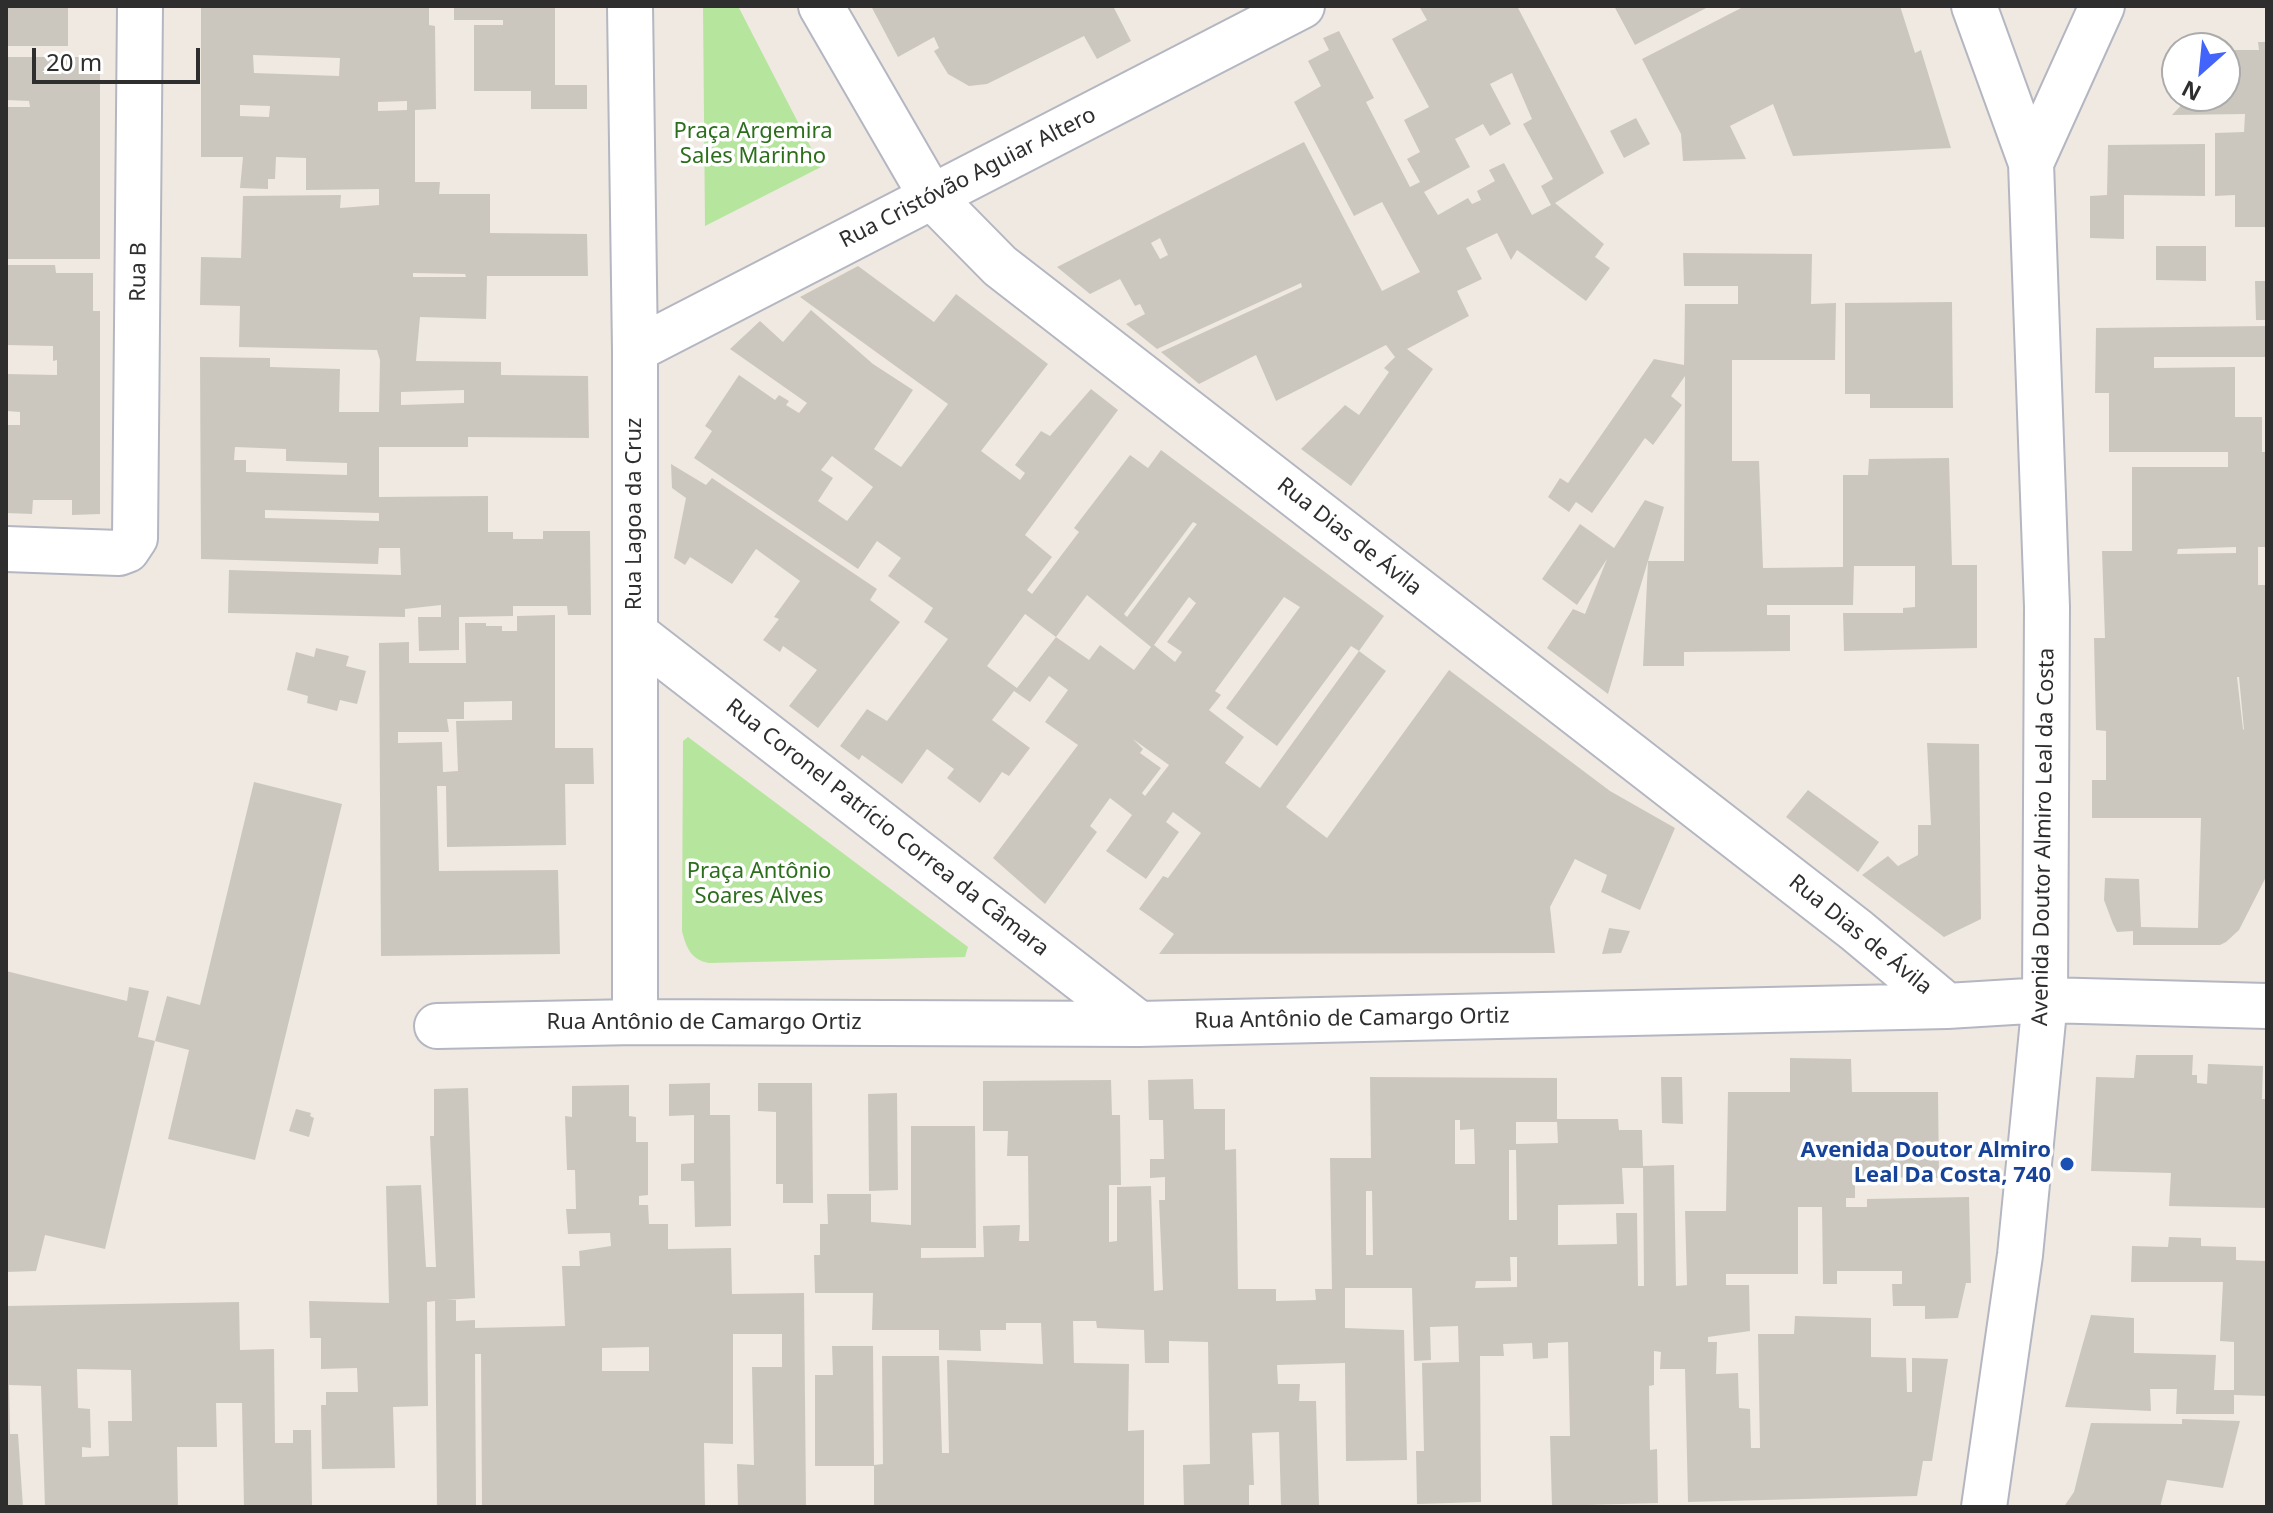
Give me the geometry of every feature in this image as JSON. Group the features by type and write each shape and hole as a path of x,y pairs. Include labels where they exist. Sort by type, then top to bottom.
{"street":[{"name":"Rua B","path":"6,549 119,553 127,550 135,538 140,6"},
{"name":"Rua Lagoa da Cruz","path":"630,6 635,350 635,1022"},
{"name":"Rua Dias de Ávila","path":"821,6 931,196 1000,266 1856,930 1947,1006"},
{"name":"Rua Cristóvão Aguiar Altero","path":"635,350 1302,6"},
{"path":"1974,6 2031,163"},
{"path":"2031,163 2102,6"},
{"name":"Avenida Doutor Almiro Leal da Costa","path":"1984,1507 2020,1255 2045,1000 2047,607 2031,163"},
{"name":"Rua Coronel Patrício Correa da Câmara","path":"635,633 1139,1024"},
{"name":"Rua Antônio de Camargo Ortiz","path":"437,1026 635,1022 1139,1024 1947,1006 2045,1000 2264,999"}],"green space":[{"name":"Praça Argemira Sales Marinho","path":"703,6 738,6 821,167 705,226"},
{"name":"Praça Antônio Soares Alves","path":"688,737 968,947 965,957 709,963 694,956 682,931 683,741"}],"building":[{"path":"6,6 68,6 68,46 6,46"},
{"path":"201,6 429,6 429,25 435,26 436,109 415,110 415,182 440,182 439,194 490,194 490,233 587,234 588,276 487,276 486,319 420,317 416,361 501,362 501,375 588,376 589,438 468,437 468,447 379,447 379,497 488,496 488,532 513,532 513,539 543,539 543,531 590,531 591,615 568,615 567,606 513,606 513,616 459,617 459,650 419,651 418,617 441,617 441,605 405,609 405,617 228,613 229,570 401,575 400,548 379,548 378,564 201,559 200,357 270,358 270,367 340,369 339,412 379,412 380,360 377,350 239,347 240,306 200,305 201,257 241,258 243,196 341,195 340,208 379,205 379,189 306,190 306,158 276,157 275,179 268,179 268,189 240,188 243,157 201,157","holes":["253,55 340,58 339,76 254,73","407,101 407,110 378,111 378,102","240,105 270,106 269,117 240,116","413,273 465,274 466,277 413,277","464,390 464,403 401,405 401,392","235,447 286,449 286,461 347,463 347,475 246,472 246,460 234,460","265,510 379,513 379,521 265,518"]},
{"path":"454,6 555,6 555,85 587,85 587,109 531,109 531,91 474,91 474,25 503,25 503,20 454,20"},
{"path":"871,6 1113,6 1131,41 1097,59 1084,36 987,84 969,86 948,74 934,51 939,48 934,37 898,57"},
{"path":"1419,6 1517,6 1604,173 1555,203 1604,244 1595,257 1610,268 1586,301 1517,250 1511,260 1497,233 1466,248 1482,279 1457,291 1469,316 1407,349 1433,369 1351,486 1301,449 1345,405 1359,415 1389,372 1384,368 1395,357 1386,345 1276,401 1256,355 1199,384 1161,352 1302,287 1301,283 1157,349 1126,324 1145,314 1140,304 1135,306 1120,279 1090,294 1057,267 1304,142 1382,291 1420,272 1382,202 1354,216 1294,102 1321,86 1308,61 1329,50 1323,38 1339,31 1374,98 1366,102 1410,187 1420,182 1407,159 1420,152 1404,120 1429,107 1392,39 1427,20","holes":["1512,73 1532,119 1523,124 1553,179 1541,186 1551,205 1532,215 1504,163 1489,170 1495,181 1477,191 1481,200 1472,204 1468,198 1438,215 1424,192 1470,167 1455,139 1483,124 1490,136 1511,124 1490,84","1160,238 1168,255 1160,259 1151,243"]},
{"path":"1614,6 1710,6 1635,45"},
{"path":"1745,6 1900,6 1915,53 1921,50 1951,148 1793,156 1773,104 1730,126 1746,159 1683,161 1681,134 1642,59"},
{"path":"2258,42 2267,42 2267,227 2235,227 2235,195 2215,196 2215,133 2244,132 2245,114 2172,115 2175,112 2241,112 2241,50 2259,50"},
{"path":"6,57 100,57 100,259 6,259 6,107 30,107 29,101 6,100"},
{"path":"1636,118 1650,144 1624,158 1610,131"},
{"path":"2205,144 2205,196 2124,195 2124,239 2090,238 2090,196 2107,195 2108,145"},
{"path":"2156,246 2206,246 2206,281 2156,280"},
{"path":"1683,253 1812,254 1811,304 1836,303 1835,360 1732,360 1732,461 1759,461 1763,568 1843,567 1843,475 1868,475 1869,459 1949,458 1952,565 1977,565 1977,648 1844,651 1843,613 1903,613 1903,608 1915,607 1915,566 1854,566 1853,605 1767,605 1767,615 1790,615 1790,651 1684,652 1684,666 1643,666 1648,561 1684,561 1685,376 1671,396 1682,405 1653,445 1645,438 1592,513 1576,502 1569,512 1548,497 1560,478 1568,483 1654,359 1684,365 1685,304 1738,304 1738,286 1684,286"},
{"path":"6,265 55,265 56,273 93,273 93,311 100,311 100,514 72,515 72,500 33,500 32,514 6,513 6,425 20,425 20,412 6,411 6,374 57,375 57,360 53,361 53,346 6,345"},
{"path":"858,266 934,322 956,294 1048,364 981,451 1020,480 1025,473 1015,465 1041,431 1050,436 1091,389 1118,410 1025,535 1052,557 1027,590 1032,594 1079,532 1074,528 1130,455 1148,468 1161,450 1384,616 1359,651 1386,671 1286,807 1327,838 1449,670 1610,791 1675,828 1640,910 1601,892 1607,875 1575,859 1550,907 1555,953 1159,954 1174,934 1139,909 1163,876 1168,878 1201,833 1173,812 1166,822 1179,832 1146,879 1106,851 1132,815 1110,798 1090,826 1097,832 1045,904 993,858 1078,745 1045,722 1068,690 1049,676 1030,702 1014,691 992,720 1030,748 1009,776 1002,772 980,803 947,778 954,769 927,749 902,784 862,755 859,760 840,746 867,709 887,721 948,639 924,622 933,608 888,576 901,558 877,541 858,569 694,458 712,431 705,426 739,375 775,400 779,395 789,401 786,405 799,413 807,403 730,349 760,321 783,342 811,310 873,364 913,390 874,449 901,467 948,404 800,297","holes":["832,456 873,487 847,521 818,501 833,478 821,470","1193,522 1197,524 1127,617 1124,614","1087,595 1151,647 1134,670 1100,645 1089,660 1056,637","1189,597 1196,603 1167,642 1182,652 1175,662 1154,645","1284,597 1300,607 1226,708 1277,746 1351,646 1359,651 1260,788 1225,763 1244,737 1209,710 1221,695 1215,691","1025,614 1056,637 1017,688 987,666","1133,739 1169,765 1145,796 1142,793 1161,768 1140,753 1143,749"]},
{"path":"2255,281 2267,281 2267,320 2256,320"},
{"path":"1952,302 1953,408 1870,408 1870,394 1845,394 1845,303"},
{"path":"2267,326 2267,357 2154,357 2154,368 2235,367 2235,417 2262,417 2262,452 2267,452 2267,547 2258,547 2258,585 2267,585 2267,875 2239,930 2220,945 2133,945 2133,931 2117,932 2113,924 2104,900 2105,878 2139,879 2141,927 2198,928 2201,818 2092,818 2092,780 2106,780 2106,731 2096,730 2094,638 2105,638 2102,551 2132,551 2132,467 2228,467 2228,452 2109,452 2109,393 2095,393 2096,328","holes":["2236,547 2236,553 2177,554 2178,549","2239,677 2244,730 2243,729"]},
{"path":"671,464 706,485 712,478 877,589 870,600 900,622 818,728 789,706 817,670 783,646 780,652 763,640 779,619 774,617 800,581 756,549 732,584 690,557 685,565 674,558 686,498 672,488"},
{"path":"1645,500 1664,507 1608,694 1547,648 1573,609 1585,614 1607,559 1577,605 1542,579 1580,524 1614,548"},
{"path":"555,615 555,748 593,748 594,784 565,784 566,845 447,847 446,786 437,786 439,871 558,870 560,954 381,956 379,643 409,642 409,663 466,663 465,623 486,623 486,626 502,626 502,631 517,631 517,616","holes":["512,701 512,720 456,721 458,771 443,772 442,742 398,743 398,732 449,732 447,719 464,719 464,702"]},
{"path":"316,648 349,656 346,666 366,671 357,704 340,700 337,711 307,703 308,696 287,690 296,652 314,657"},
{"path":"1927,743 1979,744 1981,919 1944,937 1862,875 1888,856 1898,866 1918,855 1918,825 1931,825"},
{"path":"254,782 342,804 255,1160 168,1139 189,1050 155,1041 167,996 200,1005"},
{"path":"1808,790 1879,842 1858,872 1786,817"},
{"path":"1609,928 1630,931 1621,953 1602,954"},
{"path":"6,971 127,1001 129,987 149,991 138,1037 155,1041 105,1249 45,1235 36,1271 6,1272"},
{"path":"2136,1055 2193,1055 2192,1075 2197,1075 2197,1083 2207,1084 2208,1064 2263,1066 2262,1099 2267,1099 2267,1208 2169,1206 2171,1173 2091,1171 2096,1077 2134,1078"},
{"path":"1790,1058 1851,1059 1852,1092 1938,1092 1939,1178 1855,1177 1855,1198 1846,1198 1846,1207 1867,1207 1867,1199 1969,1197 1971,1283 1966,1283 1958,1318 1925,1319 1925,1306 1893,1306 1892,1284 1902,1284 1902,1271 1837,1271 1837,1284 1823,1284 1822,1207 1798,1207 1798,1274 1726,1274 1726,1285 1749,1285 1750,1331 1708,1337 1708,1342 1717,1342 1716,1374 1738,1373 1739,1408 1750,1409 1751,1448 1760,1448 1758,1334 1794,1334 1795,1316 1871,1318 1871,1357 1906,1358 1907,1392 1912,1392 1912,1358 1948,1359 1932,1461 1923,1461 1917,1496 1688,1502 1685,1369 1660,1369 1661,1352 1654,1351 1654,1385 1649,1386 1650,1450 1657,1449 1658,1503 1552,1506 1550,1436 1570,1436 1568,1342 1548,1343 1548,1358 1533,1359 1532,1343 1503,1344 1504,1356 1480,1356 1481,1502 1417,1504 1416,1451 1424,1451 1422,1363 1459,1362 1458,1326 1430,1327 1431,1360 1414,1361 1412,1288 1345,1288 1345,1328 1404,1330 1407,1460 1346,1461 1345,1363 1277,1365 1278,1384 1300,1384 1299,1401 1316,1401 1319,1506 1281,1506 1279,1432 1252,1433 1254,1485 1249,1485 1249,1507 1184,1507 1183,1465 1210,1464 1208,1342 1169,1341 1169,1363 1145,1363 1144,1330 1097,1328 1096,1321 1073,1321 1074,1363 1129,1364 1128,1431 1144,1430 1144,1507 874,1507 874,1466 815,1466 815,1375 833,1375 832,1346 873,1346 874,1465 883,1464 882,1356 939,1356 942,1453 949,1453 947,1360 1043,1364 1041,1323 1006,1323 1006,1330 980,1330 981,1351 939,1350 939,1330 872,1330 873,1293 815,1293 814,1255 820,1255 820,1224 828,1224 827,1194 871,1194 871,1222 911,1225 911,1126 975,1126 976,1248 921,1248 921,1258 984,1257 983,1226 1020,1225 1019,1241 1029,1241 1028,1156 1007,1156 1008,1131 983,1131 983,1081 1111,1080 1112,1115 1120,1115 1121,1185 1109,1185 1109,1242 1117,1241 1117,1187 1151,1186 1154,1291 1163,1290 1159,1200 1165,1200 1165,1177 1150,1178 1150,1159 1164,1159 1163,1120 1149,1120 1148,1080 1193,1079 1194,1109 1225,1109 1225,1150 1236,1149 1238,1289 1276,1289 1276,1301 1316,1300 1315,1289 1332,1289 1330,1158 1371,1158 1370,1077 1557,1078 1557,1119 1618,1119 1619,1130 1642,1130 1643,1166 1674,1165 1676,1286 1687,1285 1685,1211 1726,1211 1728,1092 1790,1092","holes":["1455,1120 1460,1120 1460,1130 1474,1129 1475,1164 1455,1164","1516,1122 1557,1122 1558,1143 1516,1144","1509,1150 1516,1150 1517,1220 1509,1220","1622,1168 1643,1168 1644,1286 1638,1286 1637,1213 1616,1213 1617,1244 1558,1245 1558,1205 1624,1204","1366,1191 1372,1191 1373,1255 1366,1255","1510,1257 1517,1257 1517,1287 1475,1288 1476,1281 1511,1281"]},
{"path":"1661,1077 1682,1077 1683,1124 1662,1123"},
{"path":"710,1083 710,1115 730,1115 731,1226 695,1227 694,1181 681,1181 681,1164 694,1163 694,1115 669,1116 669,1084"},
{"path":"758,1083 812,1083 813,1203 783,1203 783,1184 776,1184 776,1112 758,1111"},
{"path":"629,1085 629,1116 636,1117 636,1142 648,1142 648,1195 639,1196 639,1205 648,1205 649,1224 668,1224 668,1249 731,1248 732,1294 804,1293 806,1507 738,1507 737,1464 754,1465 752,1367 782,1367 782,1334 733,1334 733,1444 704,1443 705,1507 482,1507 481,1354 475,1354 476,1507 437,1507 435,1301 427,1302 428,1406 393,1407 395,1468 322,1469 321,1405 326,1405 326,1392 358,1392 357,1368 321,1369 321,1338 310,1338 309,1301 389,1303 386,1186 421,1185 426,1267 436,1267 430,1136 434,1136 434,1089 468,1088 475,1298 446,1300 456,1300 456,1321 475,1320 475,1328 565,1326 562,1266 580,1266 579,1251 611,1246 610,1233 568,1234 566,1209 576,1209 575,1170 567,1170 565,1116 572,1117 572,1086","holes":["649,1347 649,1371 602,1371 602,1348"]},
{"path":"897,1093 898,1190 869,1191 868,1094"},
{"path":"296,1109 311,1113 310,1116 314,1118 309,1137 289,1131"},
{"path":"2169,1237 2201,1238 2201,1246 2236,1247 2236,1260 2267,1261 2267,1396 2234,1395 2234,1414 2176,1414 2177,1389 2150,1389 2151,1411 2065,1407 2091,1315 2134,1318 2134,1353 2216,1355 2214,1390 2234,1390 2234,1342 2220,1341 2223,1282 2131,1282 2132,1246 2168,1247"},
{"path":"239,1302 240,1350 274,1349 275,1443 293,1443 293,1430 311,1430 312,1507 244,1507 242,1403 216,1403 217,1447 177,1447 178,1507 45,1507 41,1386 9,1385 10,1434 18,1434 23,1507 6,1507 6,1306","holes":["77,1369 131,1370 132,1421 108,1421 109,1456 82,1457 82,1447 91,1448 90,1409 78,1408"]},
{"path":"2182,1419 2240,1421 2223,1488 2167,1480 2160,1507 2065,1505 2074,1492 2091,1423 2182,1424"}],"place":[{"name":"Avenida Doutor Almiro Leal Da Costa, 740","path":"2067,1164"}]}
